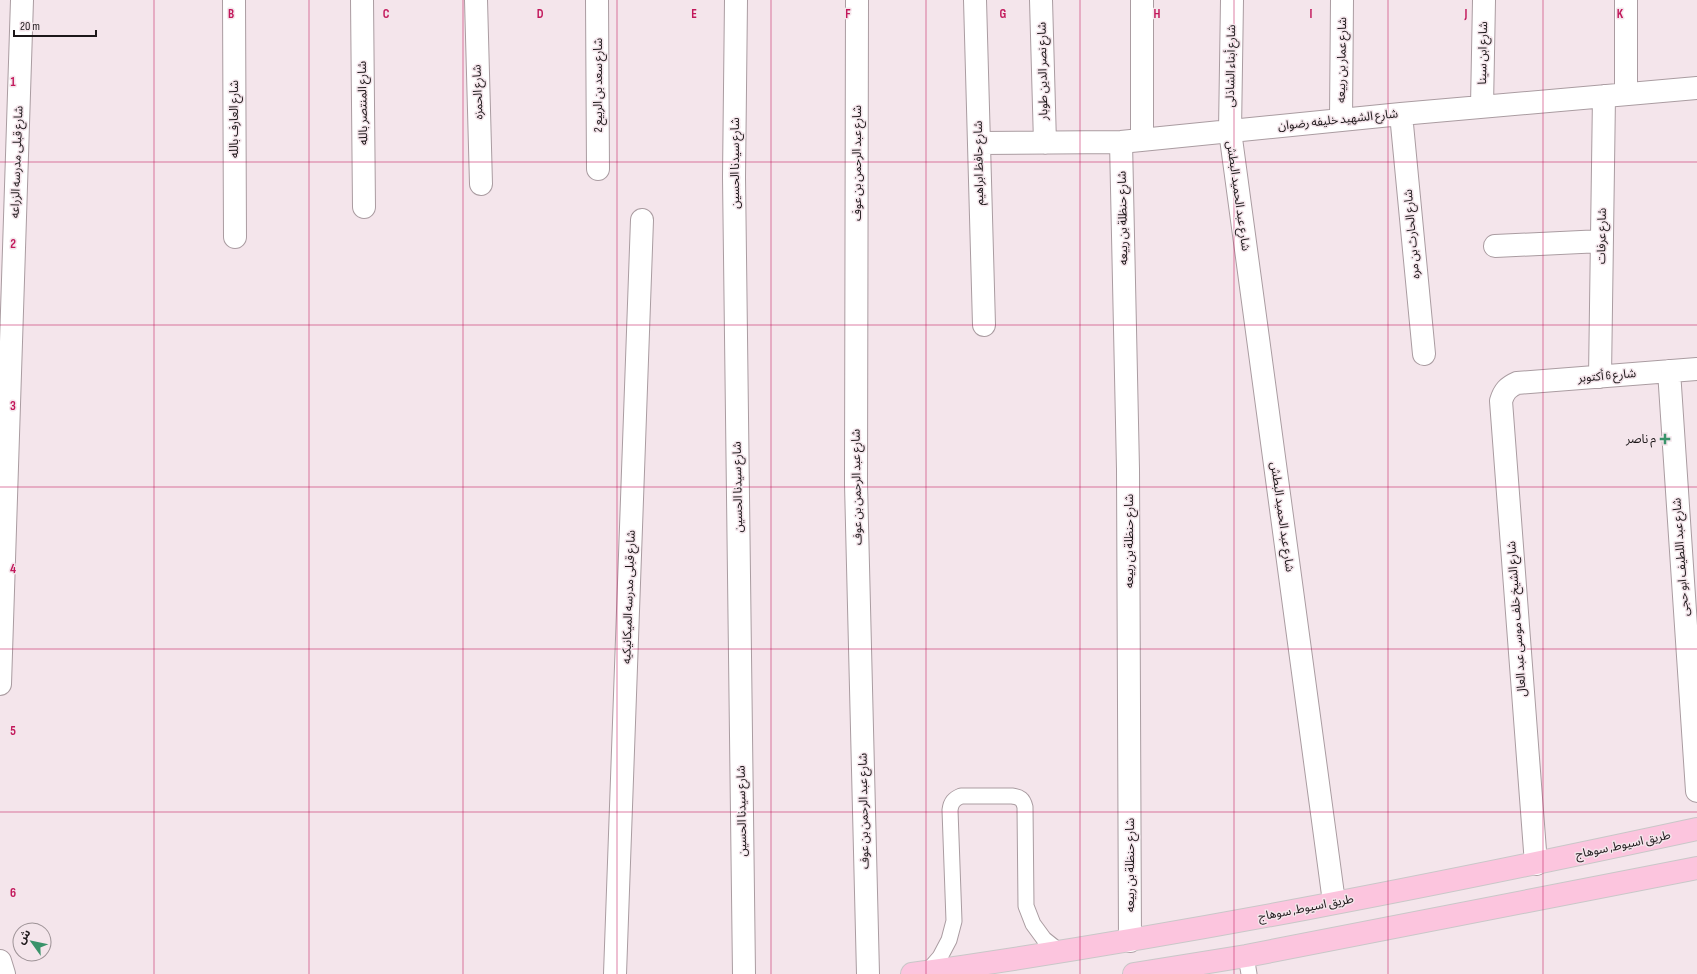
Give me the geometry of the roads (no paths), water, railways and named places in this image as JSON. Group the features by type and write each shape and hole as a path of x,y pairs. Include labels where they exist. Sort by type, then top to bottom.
{"main road":[{"name":"طريق اسيوط, سوهاج","path":"920,973 1130,941 1536,864 1697,829"},
{"path":"1134,974 1248,965 1697,868"}],"street":[{"name":"شارع قبلى مدرسه الزراعه","path":"0,684 22,0"},
{"name":"شارع العارف بالله","path":"234,0 235,237"},
{"name":"شارع المنتصر بالله","path":"362,0 364,207"},
{"name":"شارع الحمزه","path":"476,0 481,184"},
{"name":"شارع سعد بن الربيع 2","path":"597,0 598,169"},
{"name":"شارع سيدنا الحسين","path":"736,0 734,177 744,974"},
{"name":"شارع عبد الرحمن بن عوف","path":"857,0 856,484 868,974"},
{"name":"شارع حافظ ابراهيم","path":"975,0 984,325"},
{"name":"شارع نصر الدين طوبار","path":"1041,0 1044,143"},
{"name":"شارع حنظلة بن ربيعه","path":"1130,941 1128,469 1132,141 1142,0"},
{"name":"شارع أبناء الشاذلى","path":"1230,131 1232,0"},
{"name":"شارع عمار بن ربيعه","path":"1341,120 1342,0"},
{"name":"شارع ابن سينا","path":"1482,106 1484,0"},
{"path":"1626,0 1626,94"},
{"name":"شارع الشهيد خليفه رضوان","path":"979,143 1132,141 1482,106 1697,88"},
{"name":"شارع عرفات","path":"1600,377 1604,96"},
{"name":"شارع الحارث بن مره","path":"1401,114 1424,354"},
{"name":"شارع عبد الحميد البطش","path":"1230,131 1334,902"},
{"name":"شارع قبلى مدرسه الميكانيكيه","path":"615,974 642,220"},
{"path":"1495,246 1602,241"},
{"name":"شارع 6 أكتوبر","path":"1517,383 1697,369"},
{"name":"شارع عبد اللطيف ابو حجى","path":"1669,371 1697,791"},
{"name":"شارع الشيخ خلف موسى عبد العال","path":"1517,383 1509,386 1503,393 1501,401 1536,864"},
{"path":"0,960 4,974"}],"lane":[{"path":"920,973 940,957 949,940 954,921 950,810 951,803 956,798 961,796 1012,796 1018,797 1023,801 1026,906 1033,924 1044,939 1059,951"}],"place":[{"name":"م ناصر","path":"1665,439"}]}
